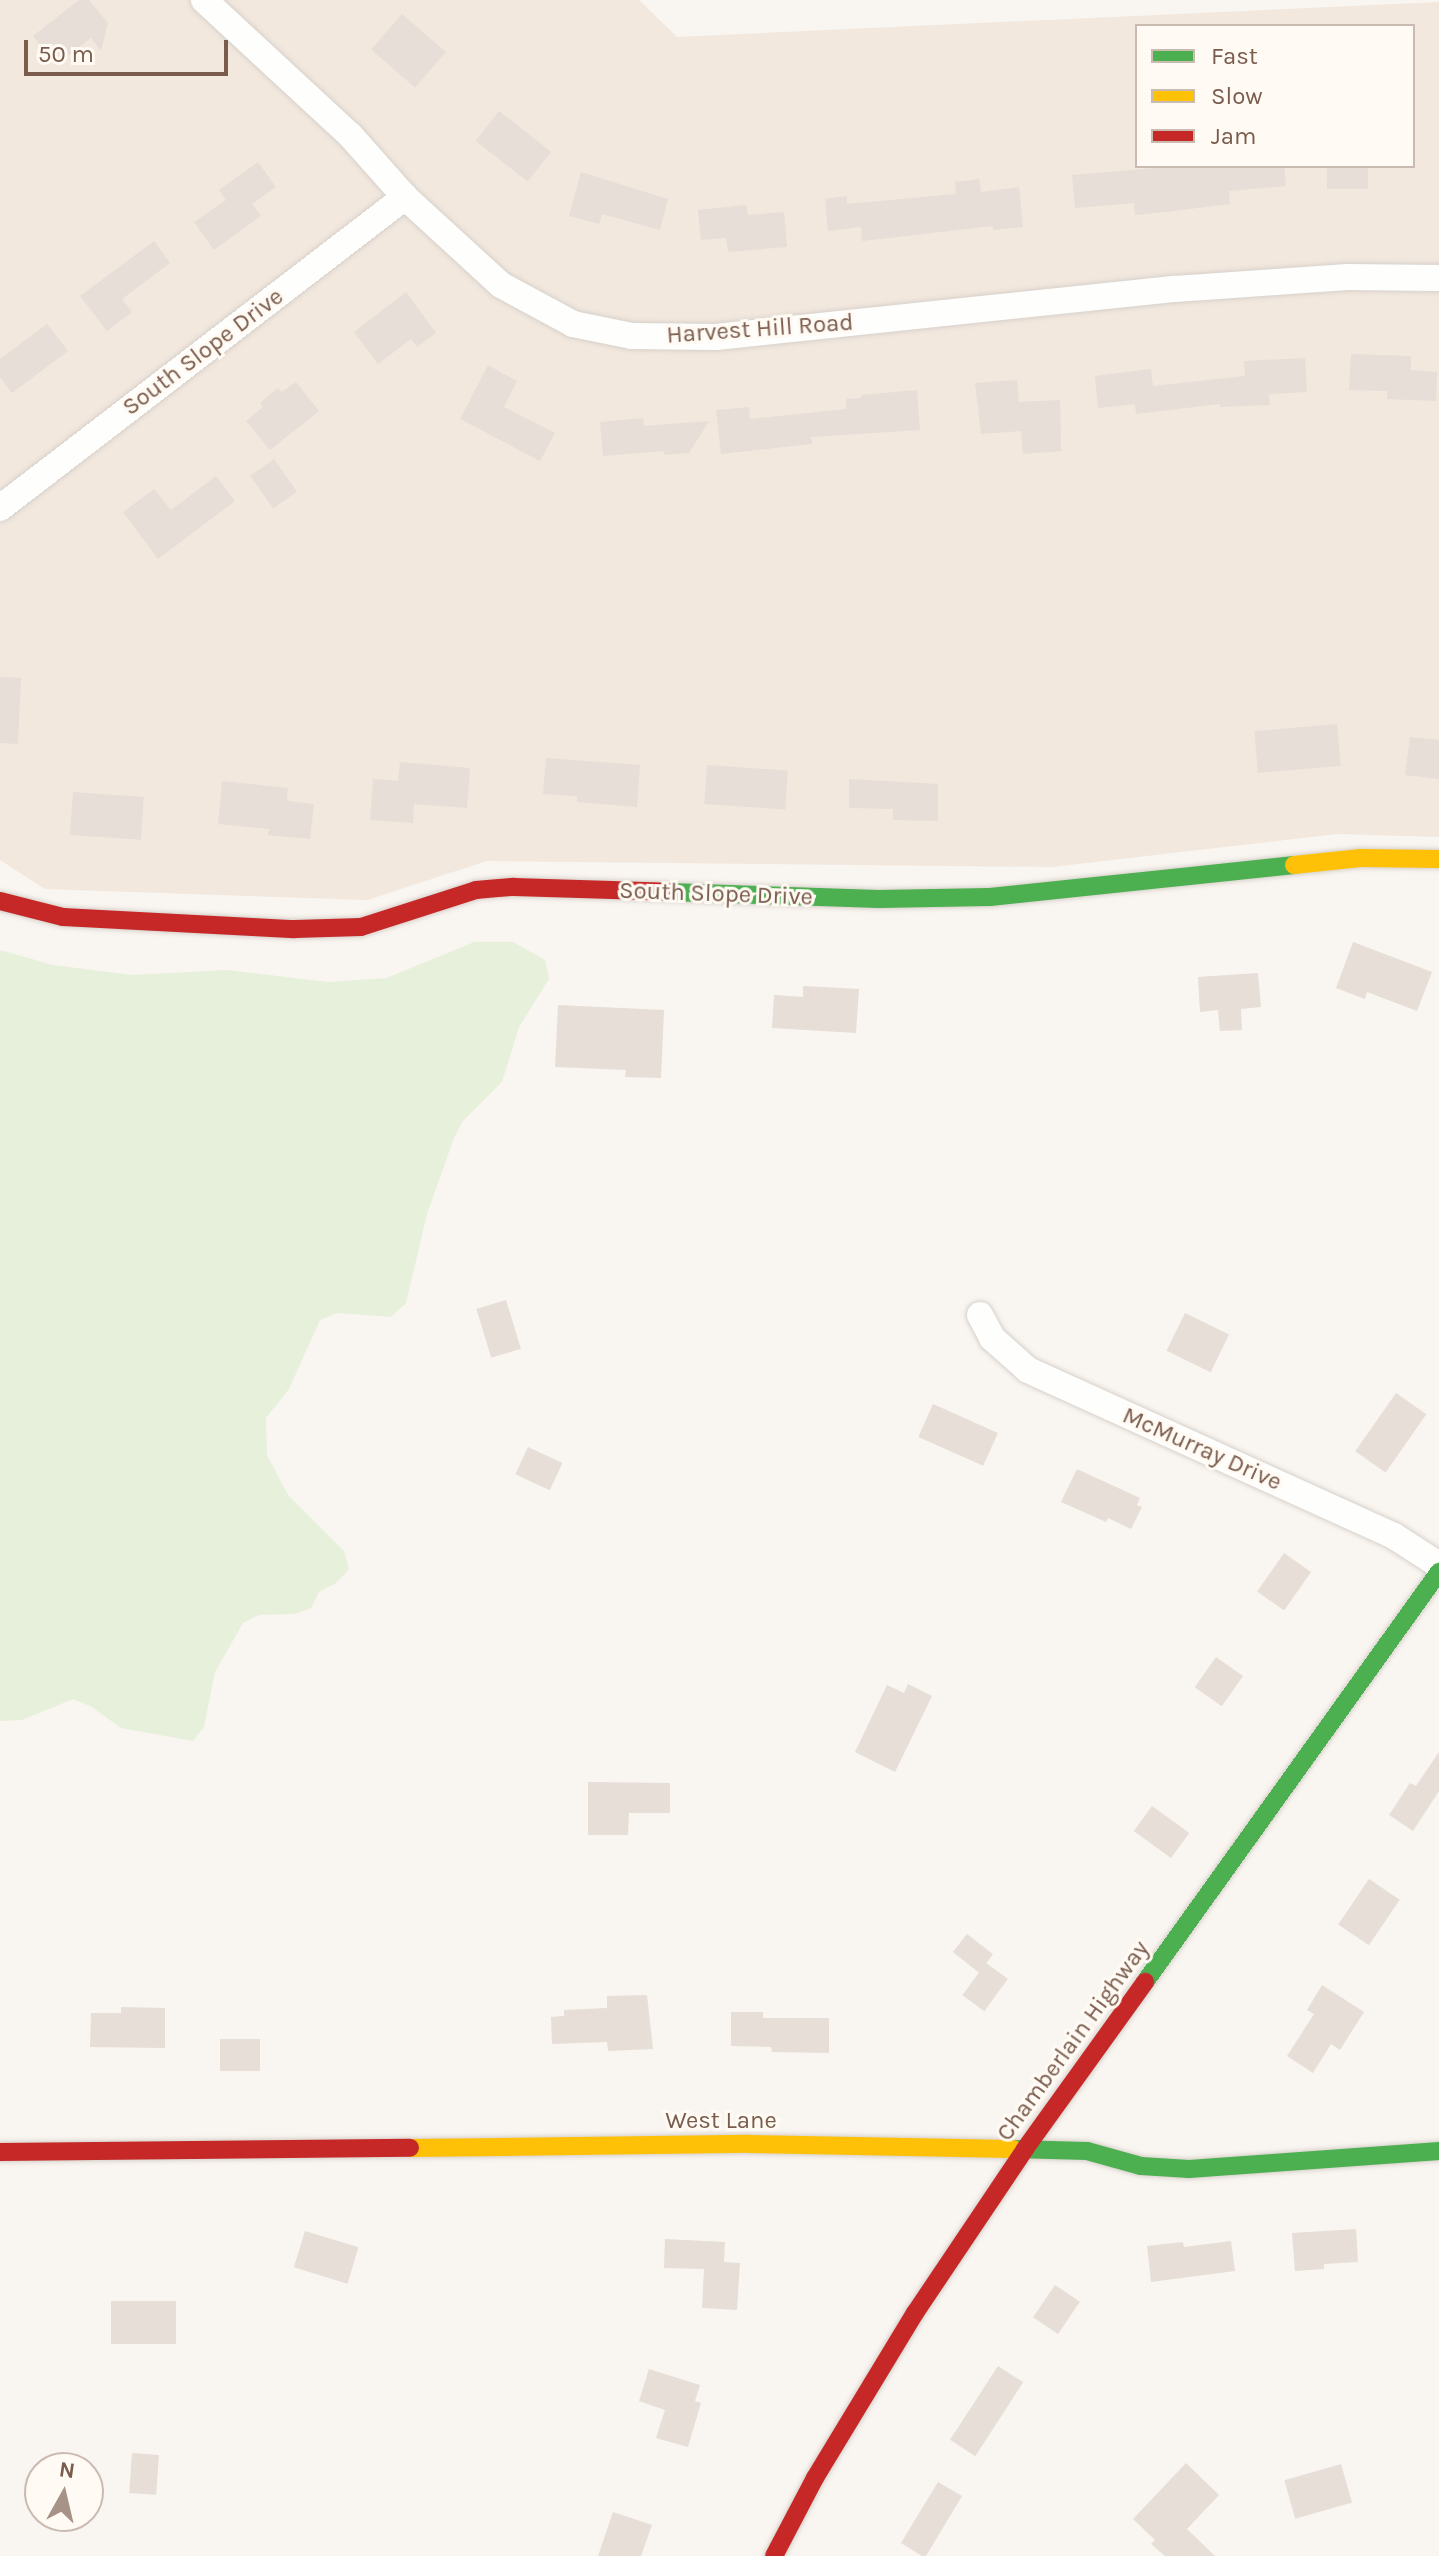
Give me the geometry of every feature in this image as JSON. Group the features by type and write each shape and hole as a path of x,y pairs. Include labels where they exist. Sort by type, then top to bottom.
{"street":[{"name":"Harvest Hill Road","path":"204,0 350,135 405,197 501,285 573,324 632,336 716,337 1175,289 1348,277 1439,278"},
{"name":"South Slope Drive","path":"0,508 405,197"},
{"name":"South Slope Drive","path":"0,901 63,917 295,929 361,927 401,917 476,890 514,887 879,899 990,897 1361,858 1439,859"},
{"name":"McMurray Drive","path":"980,1315 992,1338 1028,1370 1394,1536 1439,1565"},
{"name":"Chamberlain Highway","path":"774,2556 815,2478 915,2313 1025,2149 1439,1572"},
{"name":"West Lane","path":"0,2152 750,2144 1087,2151 1141,2166 1189,2169 1439,2151"}],"shaded area":[{"path":"0,0 639,0 677,37 1439,2 1439,837 1337,834 1052,867 487,861 367,900 45,889 0,860"}],"green space":[{"path":"474,942 513,942 545,960 549,979 519,1027 502,1082 463,1121 454,1138 427,1214 406,1303 391,1317 337,1313 320,1320 289,1389 266,1418 267,1455 288,1495 344,1551 349,1569 336,1583 319,1592 311,1608 295,1614 259,1615 243,1623 215,1672 204,1727 193,1741 121,1728 92,1707 73,1699 22,1720 0,1721 0,950 53,965 132,975 227,970 328,982 387,978"}],"building":[{"path":"79,0 89,0 108,23 101,51 91,38 56,65 33,36"},
{"path":"402,14 446,52 415,88 371,49"},
{"path":"499,111 551,152 528,182 476,141"},
{"path":"258,162 276,187 252,204 261,216 214,250 194,222 226,200 219,190"},
{"path":"1155,168 1284,168 1286,186 1229,191 1230,204 1135,215 1134,203 1075,208 1072,175"},
{"path":"1327,168 1368,168 1368,189 1327,189"},
{"path":"581,172 668,199 660,230 602,214 599,224 569,216"},
{"path":"979,179 981,192 1019,187 1023,227 993,230 993,226 862,241 861,227 828,231 825,199 847,196 847,204 956,194 955,182"},
{"path":"746,205 748,215 784,212 787,247 728,252 726,238 701,240 698,210"},
{"path":"154,241 170,263 122,299 132,312 107,331 80,296"},
{"path":"406,292 436,333 417,347 411,339 378,364 354,332"},
{"path":"47,324 68,351 12,393 0,377 0,359"},
{"path":"1351,354 1411,356 1411,370 1437,372 1436,401 1387,399 1387,391 1349,390"},
{"path":"1305,358 1307,392 1269,394 1270,405 1220,407 1220,404 1136,414 1135,404 1098,408 1095,376 1151,369 1153,386 1245,376 1244,361"},
{"path":"488,365 517,381 504,407 555,433 540,461 460,419"},
{"path":"1017,380 1019,402 1060,400 1061,451 1023,454 1021,431 981,434 975,383"},
{"path":"296,382 319,411 270,450 246,421 263,407 260,403 278,388 282,392"},
{"path":"917,390 920,430 811,437 812,444 721,454 716,410 749,407 750,419 846,409 846,399"},
{"path":"643,418 644,426 709,421 689,453 664,455 664,451 603,456 600,422"},
{"path":"274,459 297,492 273,508 250,476"},
{"path":"216,476 235,501 158,559 123,512 154,489 171,510"},
{"path":"0,677 21,678 18,744 0,743"},
{"path":"1337,724 1341,766 1258,773 1254,731"},
{"path":"1410,737 1439,740 1439,779 1405,775"},
{"path":"546,758 640,765 637,807 577,802 577,796 543,794"},
{"path":"400,762 470,768 467,808 414,804 413,823 370,820 373,779 398,781"},
{"path":"707,765 788,771 785,810 704,804"},
{"path":"849,779 938,784 938,821 893,820 893,809 849,808"},
{"path":"222,781 288,788 287,801 314,804 310,839 268,835 269,829 218,824"},
{"path":"73,792 144,797 141,840 70,835"},
{"path":"1353,942 1432,972 1417,1011 1367,992 1365,999 1336,988"},
{"path":"1258,973 1261,1007 1241,1009 1242,1030 1220,1031 1218,1010 1200,1012 1198,977"},
{"path":"803,986 859,989 856,1033 772,1028 774,995 803,997"},
{"path":"558,1005 664,1010 661,1078 625,1077 626,1070 555,1067"},
{"path":"506,1300 521,1349 491,1358 476,1309"},
{"path":"1185,1313 1229,1334 1211,1372 1167,1351"},
{"path":"1396,1393 1426,1414 1386,1472 1355,1451"},
{"path":"933,1404 998,1433 983,1466 918,1437"},
{"path":"528,1447 562,1463 550,1490 515,1474"},
{"path":"1077,1469 1140,1498 1137,1505 1142,1507 1131,1529 1108,1518 1106,1522 1061,1502"},
{"path":"1284,1553 1311,1572 1284,1610 1257,1592"},
{"path":"1216,1657 1243,1676 1222,1706 1195,1687"},
{"path":"908,1684 932,1696 895,1772 855,1752 887,1685 904,1693"},
{"path":"1439,1752 1439,1791 1413,1831 1389,1815 1410,1783 1416,1786"},
{"path":"588,1782 670,1783 670,1813 629,1813 628,1835 588,1835"},
{"path":"1152,1806 1189,1833 1171,1858 1134,1831"},
{"path":"1369,1879 1400,1900 1369,1945 1338,1925"},
{"path":"967,1934 993,1954 979,1972 953,1952"},
{"path":"986,1963 1008,1979 984,2011 962,1995"},
{"path":"1322,1985 1364,2012 1340,2050 1331,2044 1313,2073 1287,2056 1314,2014 1307,2010"},
{"path":"647,1995 653,2049 608,2051 607,2042 552,2044 551,2017 564,2016 564,2010 607,2008 607,1996"},
{"path":"121,2007 165,2008 165,2048 90,2047 91,2013 121,2013"},
{"path":"731,2012 763,2012 763,2018 829,2018 829,2053 772,2052 771,2047 731,2046"},
{"path":"220,2039 260,2039 260,2071 220,2071"},
{"path":"1356,2229 1358,2262 1324,2264 1324,2269 1295,2271 1292,2233"},
{"path":"305,2231 359,2247 347,2284 294,2267"},
{"path":"665,2239 725,2242 724,2262 740,2263 737,2310 702,2308 704,2269 664,2268"},
{"path":"1231,2241 1235,2271 1151,2282 1147,2246 1183,2242 1184,2247"},
{"path":"1055,2285 1080,2302 1058,2334 1033,2317"},
{"path":"111,2301 176,2301 176,2344 111,2344"},
{"path":"998,2366 1023,2382 975,2456 950,2440"},
{"path":"649,2369 700,2385 695,2401 701,2403 688,2447 656,2438 665,2410 639,2401"},
{"path":"132,2453 159,2455 156,2495 129,2493"},
{"path":"1186,2463 1219,2495 1187,2529 1215,2556 1165,2556 1151,2544 1155,2540 1133,2519"},
{"path":"1341,2464 1352,2502 1295,2519 1284,2480"},
{"path":"938,2482 962,2496 926,2556 922,2556 901,2543"},
{"path":"613,2512 652,2525 641,2556 598,2556"}],"traffic: fast":[{"path":"669,892 879,899 990,897 1294,865"},
{"path":"1145,1982 1439,1572"},
{"path":"1013,2149 1087,2151 1141,2166 1189,2169 1439,2151"}],"traffic: slow":[{"path":"1294,865 1361,858 1439,859"},
{"path":"410,2148 750,2144 1013,2149"}],"traffic: jam":[{"path":"0,901 63,917 295,929 361,927 476,890 514,887 669,892"},
{"path":"774,2556 815,2478 915,2313 1025,2149 1145,1982"},
{"path":"0,2152 410,2148"}]}
